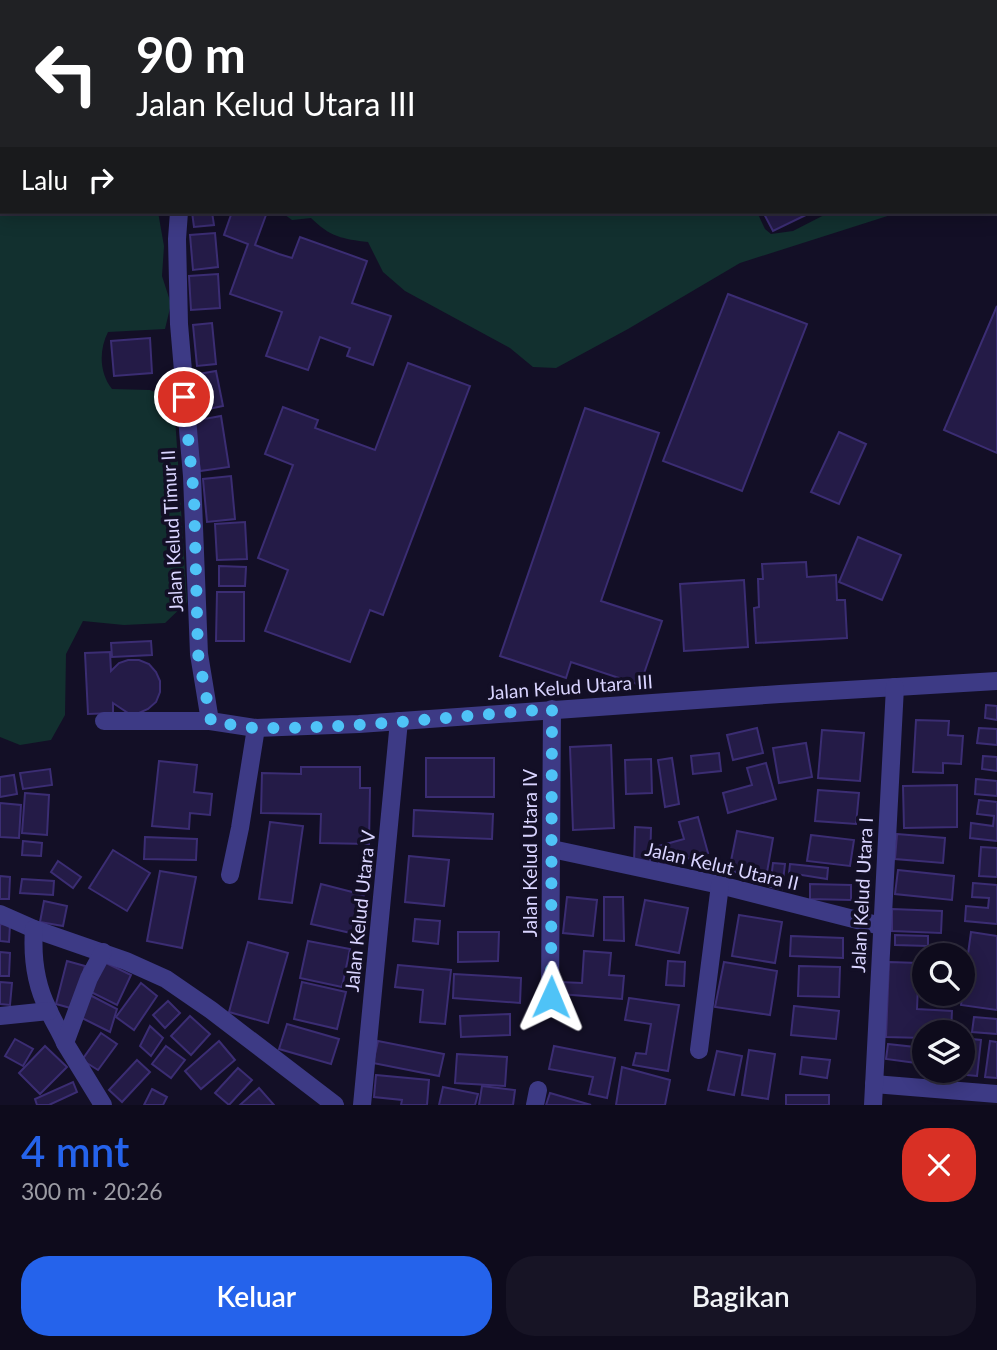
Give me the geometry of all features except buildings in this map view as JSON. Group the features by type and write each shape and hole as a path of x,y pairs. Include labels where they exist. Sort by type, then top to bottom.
{"street":[{"name":"Jalan Kelud Timur II","path":"179,214 179,324 192,476 198,654 211,721"},
{"name":"Jalan Kelud Utara III","path":"104,721 211,721 256,728 997,681"},
{"name":"Jalan Kelud Utara I","path":"873,1105 895,687"},
{"name":"Jalan Kelud Utara IV","path":"551,997 552,709"},
{"name":"Jalan Kelud Utara V","path":"362,1105 399,721"},
{"path":"230,875 256,728"},
{"name":"Jalan Kelut Utara II","path":"552,849 720,885 881,926"},
{"path":"699,1050 720,885"},
{"path":"0,914 34,929 103,952 166,979 335,1105"},
{"path":"34,929 32,953 36,976 49,1011 100,1103"},
{"path":"65,1043 89,978 103,952"},
{"path":"0,1016 49,1011"},
{"path":"874,1084 997,1094"}],"green space":[{"path":"0,214 158,214 164,246 162,276 171,304 165,329 108,332 102,361 112,389 150,390 174,401 187,602 165,623 124,625 83,621 66,654 65,715 51,740 20,745 0,737"},
{"path":"284,214 758,214 765,229 771,234 793,231 826,214 894,214 740,263 556,368 533,367 510,348 405,291 383,272 368,242 337,236 311,218 292,220"}],"route":[{"path":"184,397 194,496 198,654 211,721 256,728 359,724 552,709 551,997"}]}
